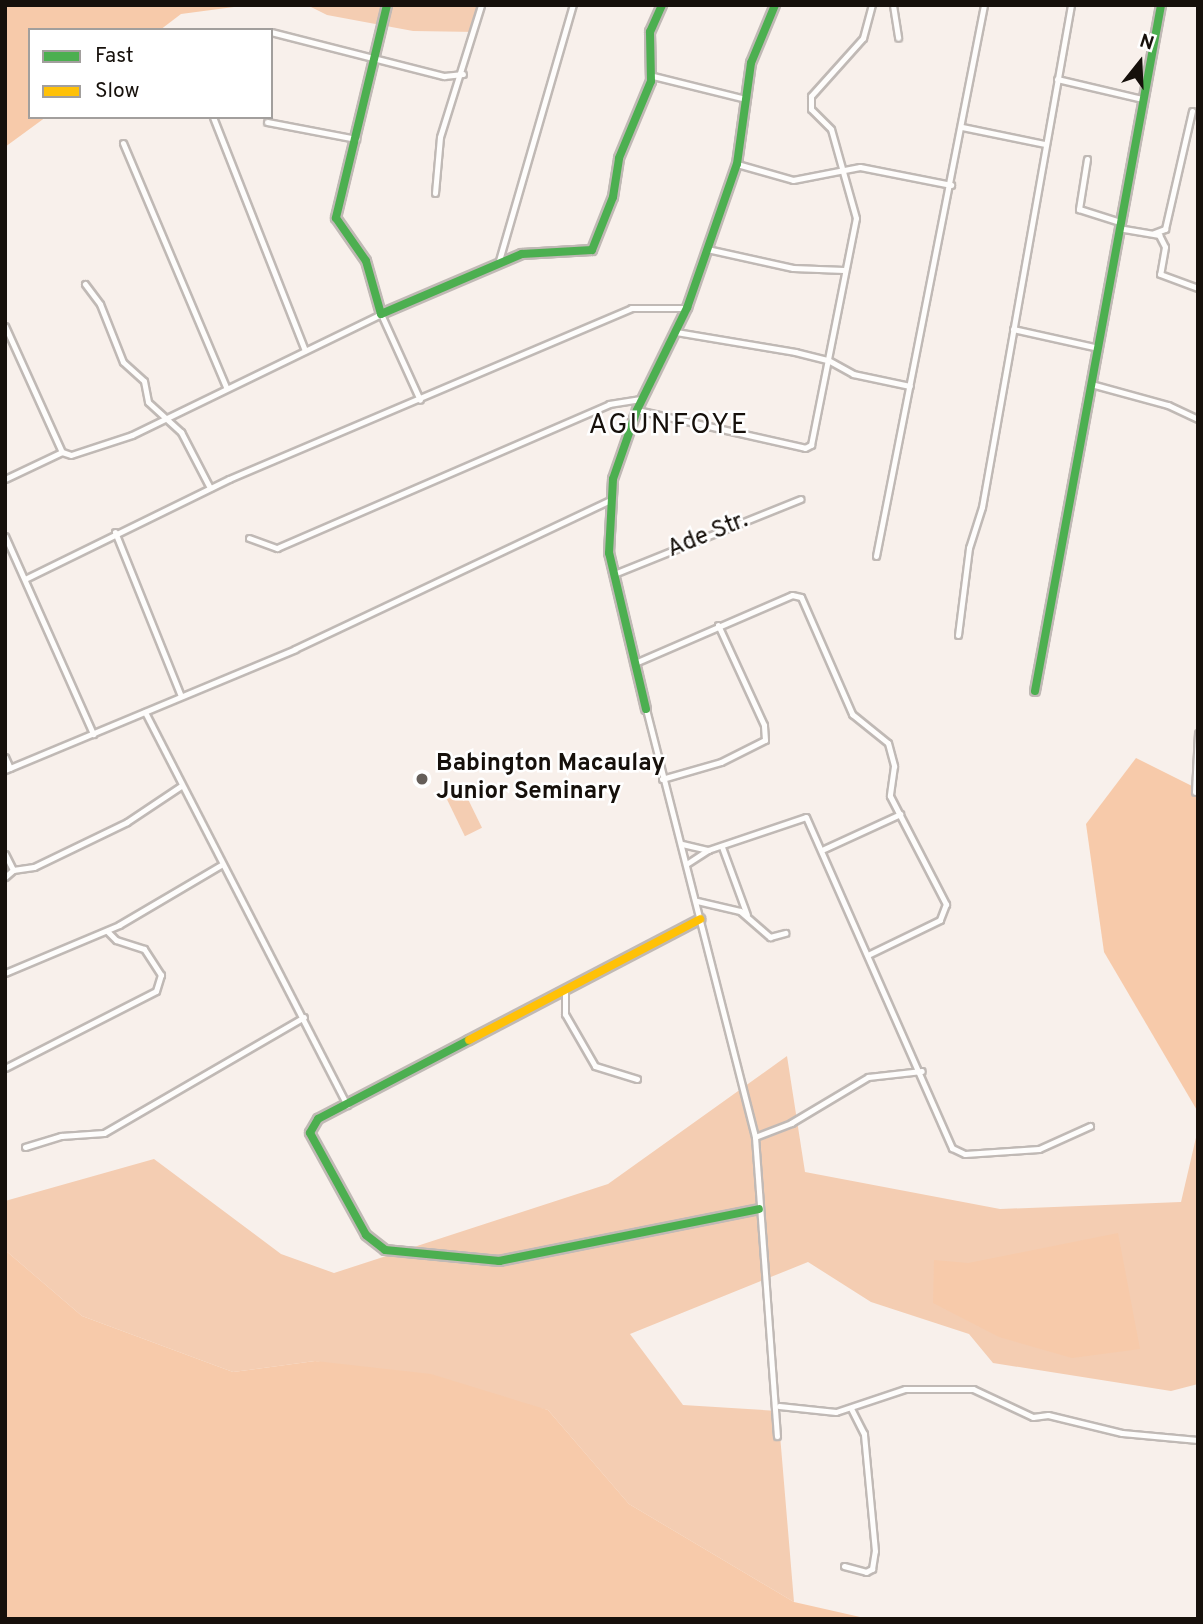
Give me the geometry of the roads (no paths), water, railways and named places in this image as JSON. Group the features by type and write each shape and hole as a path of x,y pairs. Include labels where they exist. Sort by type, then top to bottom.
{"street":[{"path":"387,5 336,218 366,261 381,314 420,400"},
{"path":"435,193 440,137 463,75 481,5"},
{"path":"498,267 573,5"},
{"path":"5,479 62,452 71,455 132,435 162,417 381,314 533,252 592,250 613,197 619,158 653,76 650,32 662,5"},
{"path":"775,5 751,63 737,164 687,308 637,410 610,500 607,527 614,574 662,779 688,863 755,1137 759,1209 779,1406 777,1436"},
{"path":"637,410 805,448 811,445 856,218 846,172 831,128 811,109 811,96 863,38 872,5"},
{"path":"893,5 898,38"},
{"path":"876,556 985,5"},
{"path":"958,635 968,548 982,507 1071,5"},
{"path":"1035,691 1094,347 1161,5"},
{"path":"273,33 444,76 463,75"},
{"path":"653,76 746,99"},
{"path":"1057,79 1142,99"},
{"path":"1087,159 1079,209 1119,225 1154,233 1165,229 1192,111"},
{"path":"215,119 305,350"},
{"path":"267,122 356,139"},
{"path":"962,127 1045,144"},
{"path":"122,144 226,387"},
{"path":"737,164 793,180 846,172 860,167 951,185"},
{"path":"1154,233 1165,247 1163,278 1198,288"},
{"path":"707,249 793,268 844,270"},
{"path":"85,284 100,304 116,351 144,382 148,402 190,445 210,488"},
{"path":"27,578 210,488 631,308 687,308"},
{"path":"5,326 62,452"},
{"path":"1013,329 1094,347"},
{"path":"676,332 828,360 853,374 910,386"},
{"path":"1088,383 1168,405 1198,419"},
{"path":"249,538 276,548 467,470 593,410 642,400"},
{"name":"Ade Str.","path":"614,574 801,499"},
{"path":"5,757 8,769 145,712 180,694 295,649 610,500"},
{"path":"116,532 180,694"},
{"path":"5,536 27,578 93,734"},
{"path":"635,663 792,595 801,597 852,714 888,743 894,766 890,796 925,857 946,912 870,954"},
{"path":"662,779 720,762 765,740 764,726 718,625"},
{"path":"145,712 221,865 347,1105"},
{"path":"1195,792 1198,733"},
{"path":"5,877 13,870 34,867 127,822 181,786"},
{"path":"824,849 900,814"},
{"path":"688,863 708,850 801,816 812,821 957,1153 1054,1146 1090,1126"},
{"path":"682,844 708,850"},
{"path":"722,847 748,918"},
{"path":"5,854 13,870"},
{"path":"5,973 107,931 221,865"},
{"path":"697,901 740,911 770,937 785,933"},
{"path":"700,919 318,1119 312,1141 366,1235 385,1250 499,1261 759,1209"},
{"path":"5,1068 156,991 161,975 144,948 116,940 107,931"},
{"path":"565,991 565,1014 595,1066 637,1079"},
{"path":"25,1147 61,1136 104,1133 303,1017"},
{"path":"755,1137 791,1123 868,1077 922,1071"},
{"path":"779,1406 851,1408 905,1390 973,1389 1033,1418 1048,1415 1122,1433 1198,1440"},
{"path":"844,1566 866,1572 872,1569 875,1551 864,1434 851,1408"}],"place":[{"name":"Babington Macaulay Junior Seminary","path":"422,779"}],"district":[{"name":"AGUNFOYE","path":"669,426"}]}
